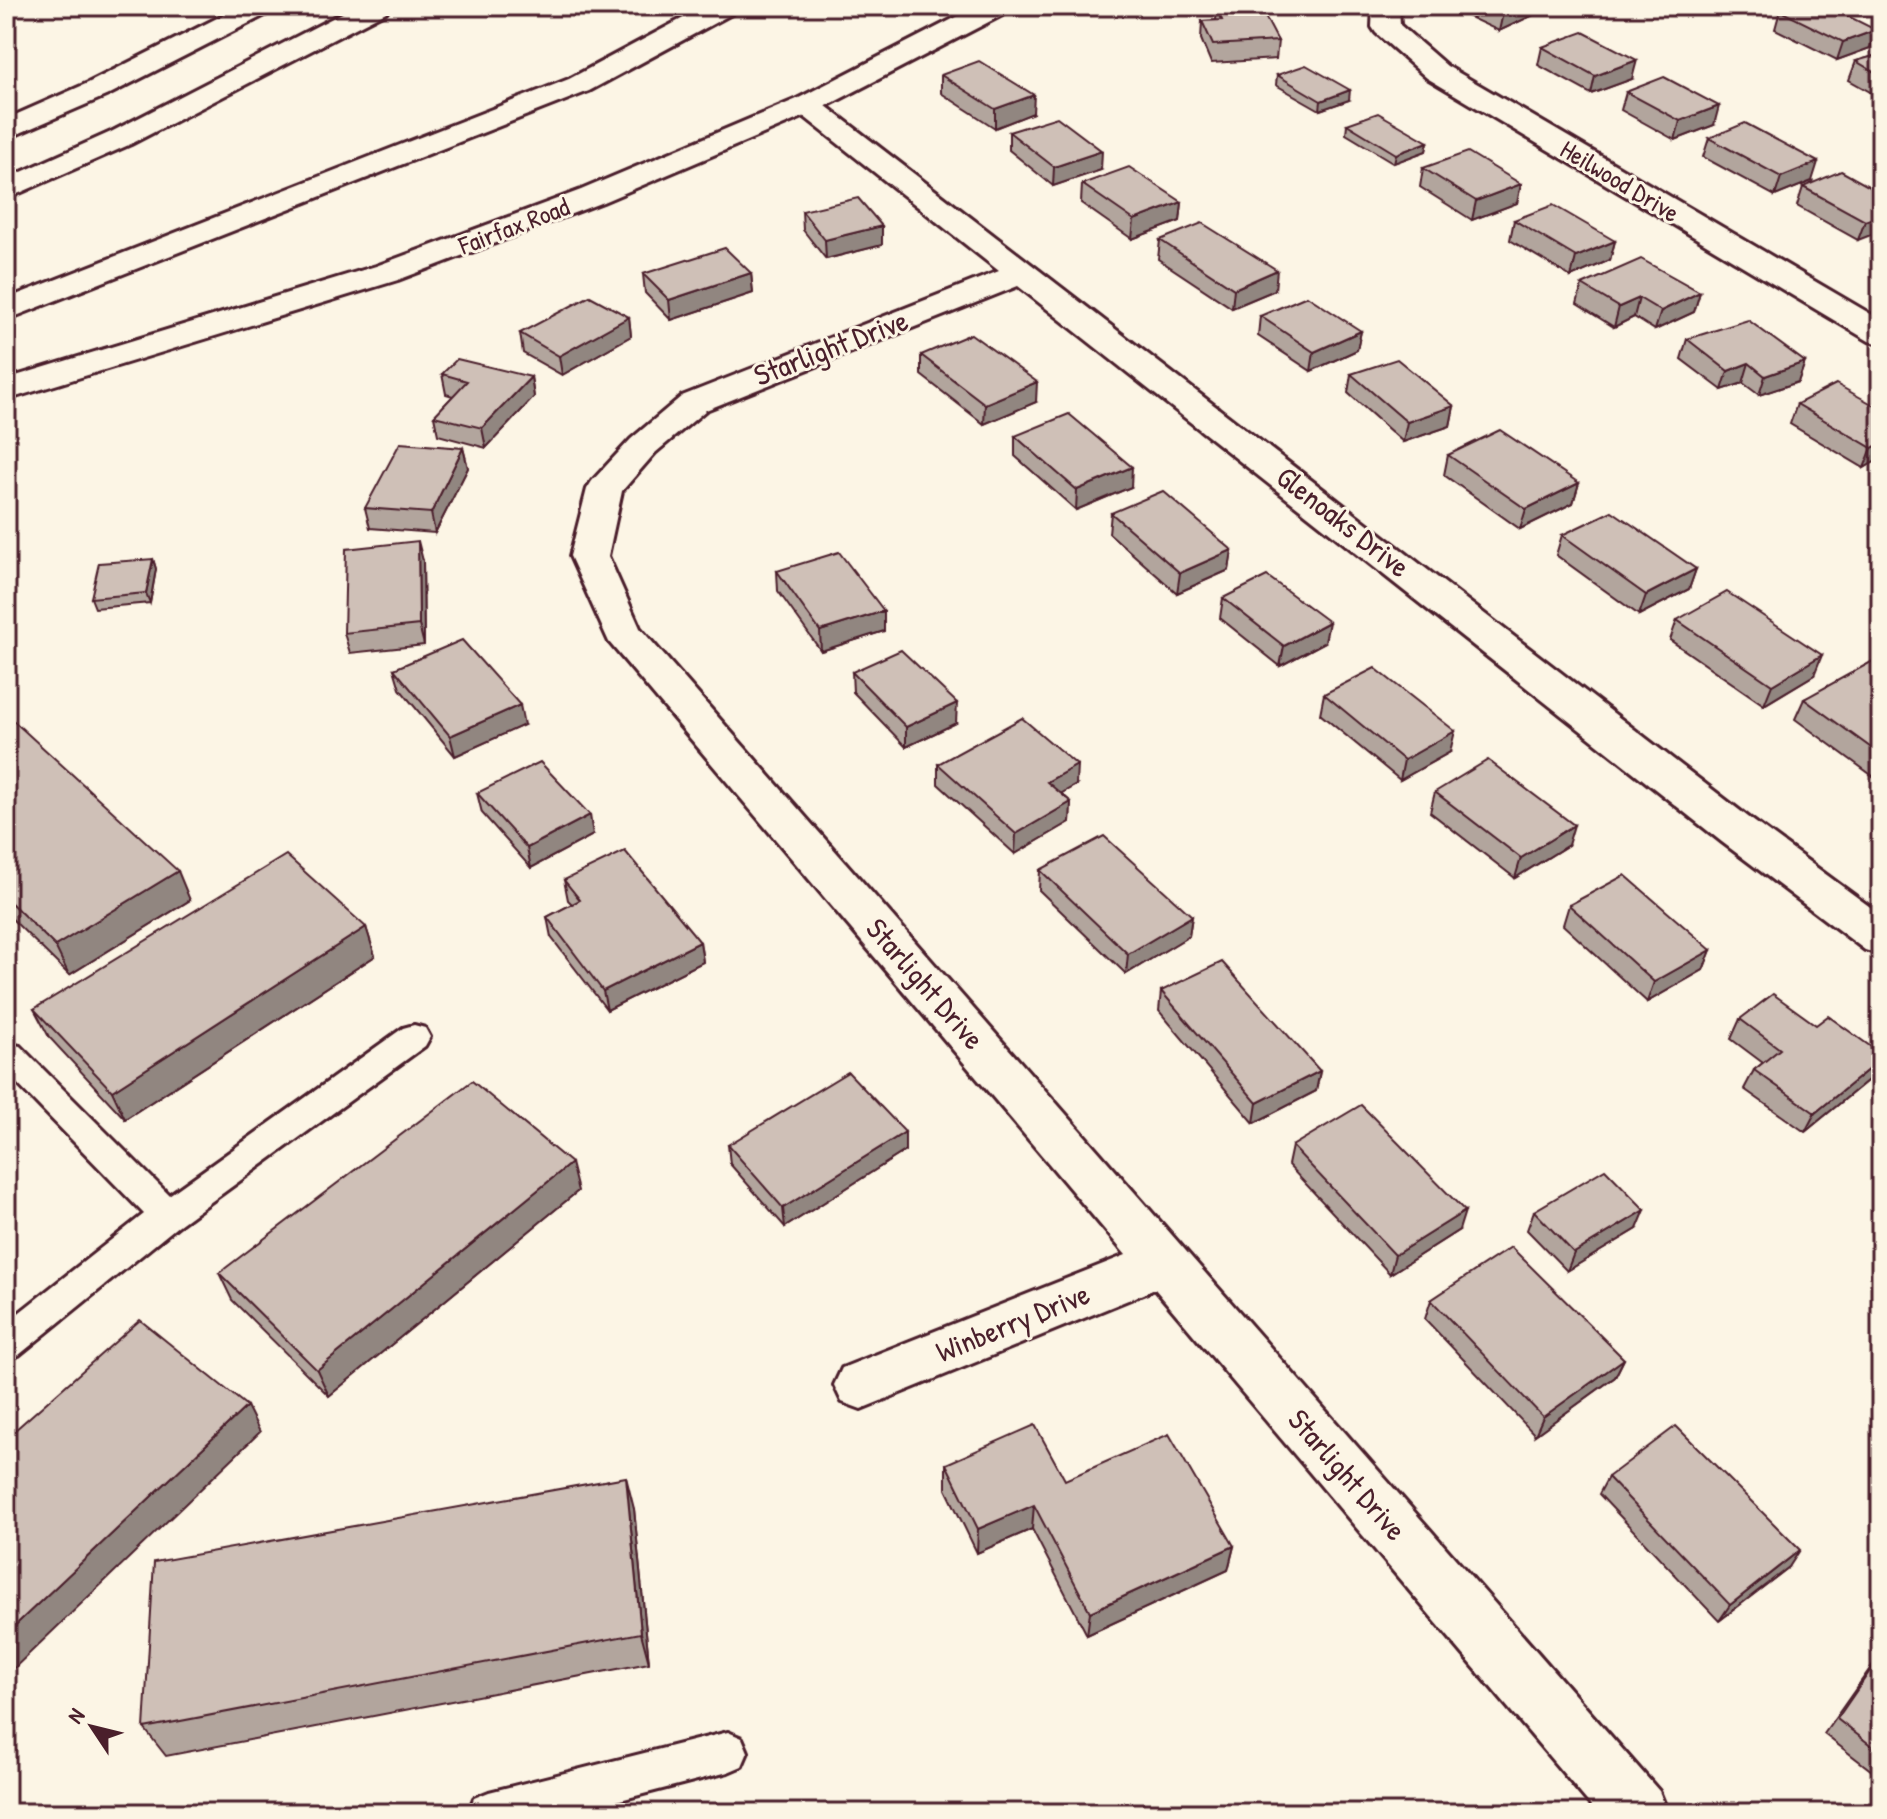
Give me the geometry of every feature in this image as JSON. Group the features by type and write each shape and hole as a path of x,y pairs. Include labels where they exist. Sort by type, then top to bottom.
{"main road":[{"path":"98,89 236,6"},
{"path":"6,130 98,89 262,6"},
{"path":"6,190 121,138 377,6"},
{"path":"6,310 579,85 726,6"},
{"name":"Fairfax Road","path":"6,390 387,273 592,196 807,105 999,6"},
{"name":"Heilwood Drive","path":"1386,6 1386,27 1437,72 1881,334"},
{"name":"Glenoaks Drive","path":"807,105 1737,831 1881,938"},
{"name":"Starlight Drive","path":"1022,273 694,403 643,446 605,489 589,556 623,633 1637,1813"},
{"name":"Winberry Drive","path":"861,1385 1164,1262"}],"lane":[{"path":"6,1344 167,1215 414,1037"},
{"path":"7,1055 167,1215"},
{"path":"489,1813 728,1752"}],"building":[{"path":"1488,6 1518,6 1503,13"},
{"path":"1794,6 1828,6 1876,30 1843,42 1780,11"},
{"path":"1260,7 1278,41 1213,45 1202,21 1222,20 1217,9"},
{"path":"1583,32 1637,60 1595,76 1542,47"},
{"path":"1881,54 1881,76 1856,61"},
{"path":"979,61 1034,95 995,109 941,75"},
{"path":"1306,65 1350,90 1321,101 1277,75"},
{"path":"1664,77 1719,106 1680,121 1626,92"},
{"path":"1378,113 1428,142 1396,154 1347,124"},
{"path":"1057,117 1102,151 1054,167 1009,132"},
{"path":"1745,123 1818,162 1781,177 1709,138"},
{"path":"1468,152 1521,184 1476,201 1423,168"},
{"path":"1129,167 1182,202 1134,220 1082,184"},
{"path":"1841,171 1881,193 1881,215 1865,221 1803,187"},
{"path":"858,198 882,226 825,240 802,211"},
{"path":"1553,205 1615,241 1576,257 1514,220"},
{"path":"1202,223 1277,270 1234,289 1160,240"},
{"path":"725,248 751,273 669,300 643,274"},
{"path":"1641,259 1700,292 1661,311 1639,298 1619,307 1582,285"},
{"path":"590,296 629,317 559,356 520,333"},
{"path":"1307,296 1361,331 1314,352 1260,316"},
{"path":"1748,320 1805,362 1765,376 1749,363 1728,371 1687,339"},
{"path":"971,334 1037,382 985,404 921,355"},
{"path":"457,359 531,377 482,428 434,416 467,381 442,374"},
{"path":"1397,359 1454,406 1407,422 1351,374"},
{"path":"1836,384 1881,409 1881,443 1872,448 1797,404"},
{"path":"1069,414 1132,467 1077,490 1015,436"},
{"path":"1500,430 1579,483 1526,509 1448,455"},
{"path":"400,443 463,448 431,513 365,508"},
{"path":"1163,491 1232,550 1180,573 1111,513"},
{"path":"1612,511 1696,569 1646,595 1562,535"},
{"path":"418,541 419,625 344,633 346,549"},
{"path":"839,552 884,611 820,631 777,571"},
{"path":"153,559 146,593 91,598 99,563"},
{"path":"1267,576 1329,622 1284,646 1223,598"},
{"path":"1727,592 1822,655 1772,685 1677,620"},
{"path":"462,640 520,705 450,736 394,669"},
{"path":"901,650 957,703 906,727 852,672"},
{"path":"1873,661 1881,667 1881,755 1804,699"},
{"path":"1375,668 1455,731 1404,760 1324,694"},
{"path":"6,714 178,871 55,946 6,898"},
{"path":"1022,718 1077,765 1047,782 1071,802 1016,834 938,764"},
{"path":"1488,760 1574,825 1521,858 1435,792"},
{"path":"540,762 590,815 527,848 477,793"},
{"path":"1104,836 1192,916 1128,954 1040,870"},
{"path":"625,851 700,942 603,991 547,917 580,900 564,880"},
{"path":"286,855 366,927 112,1091 34,1009"},
{"path":"1625,875 1711,950 1654,982 1569,905"},
{"path":"1222,962 1320,1071 1257,1103 1161,991"},
{"path":"1773,994 1816,1025 1828,1016 1881,1054 1881,1059 1815,1113 1754,1070 1780,1049 1740,1019"},
{"path":"848,1072 905,1132 783,1208 728,1145"},
{"path":"472,1081 571,1163 317,1370 219,1273"},
{"path":"1361,1105 1465,1211 1395,1255 1292,1146"},
{"path":"1605,1169 1645,1210 1574,1253 1534,1211"},
{"path":"1511,1247 1624,1359 1543,1417 1431,1300"},
{"path":"140,1320 247,1406 6,1634 6,1438"},
{"path":"1035,1425 1065,1480 1169,1434 1234,1546 1090,1612 1034,1505 978,1529 946,1464"},
{"path":"1676,1426 1800,1550 1730,1605 1608,1477"},
{"path":"626,1477 641,1633 144,1728 154,1562"},
{"path":"1881,1655 1881,1753 1837,1719"}]}
